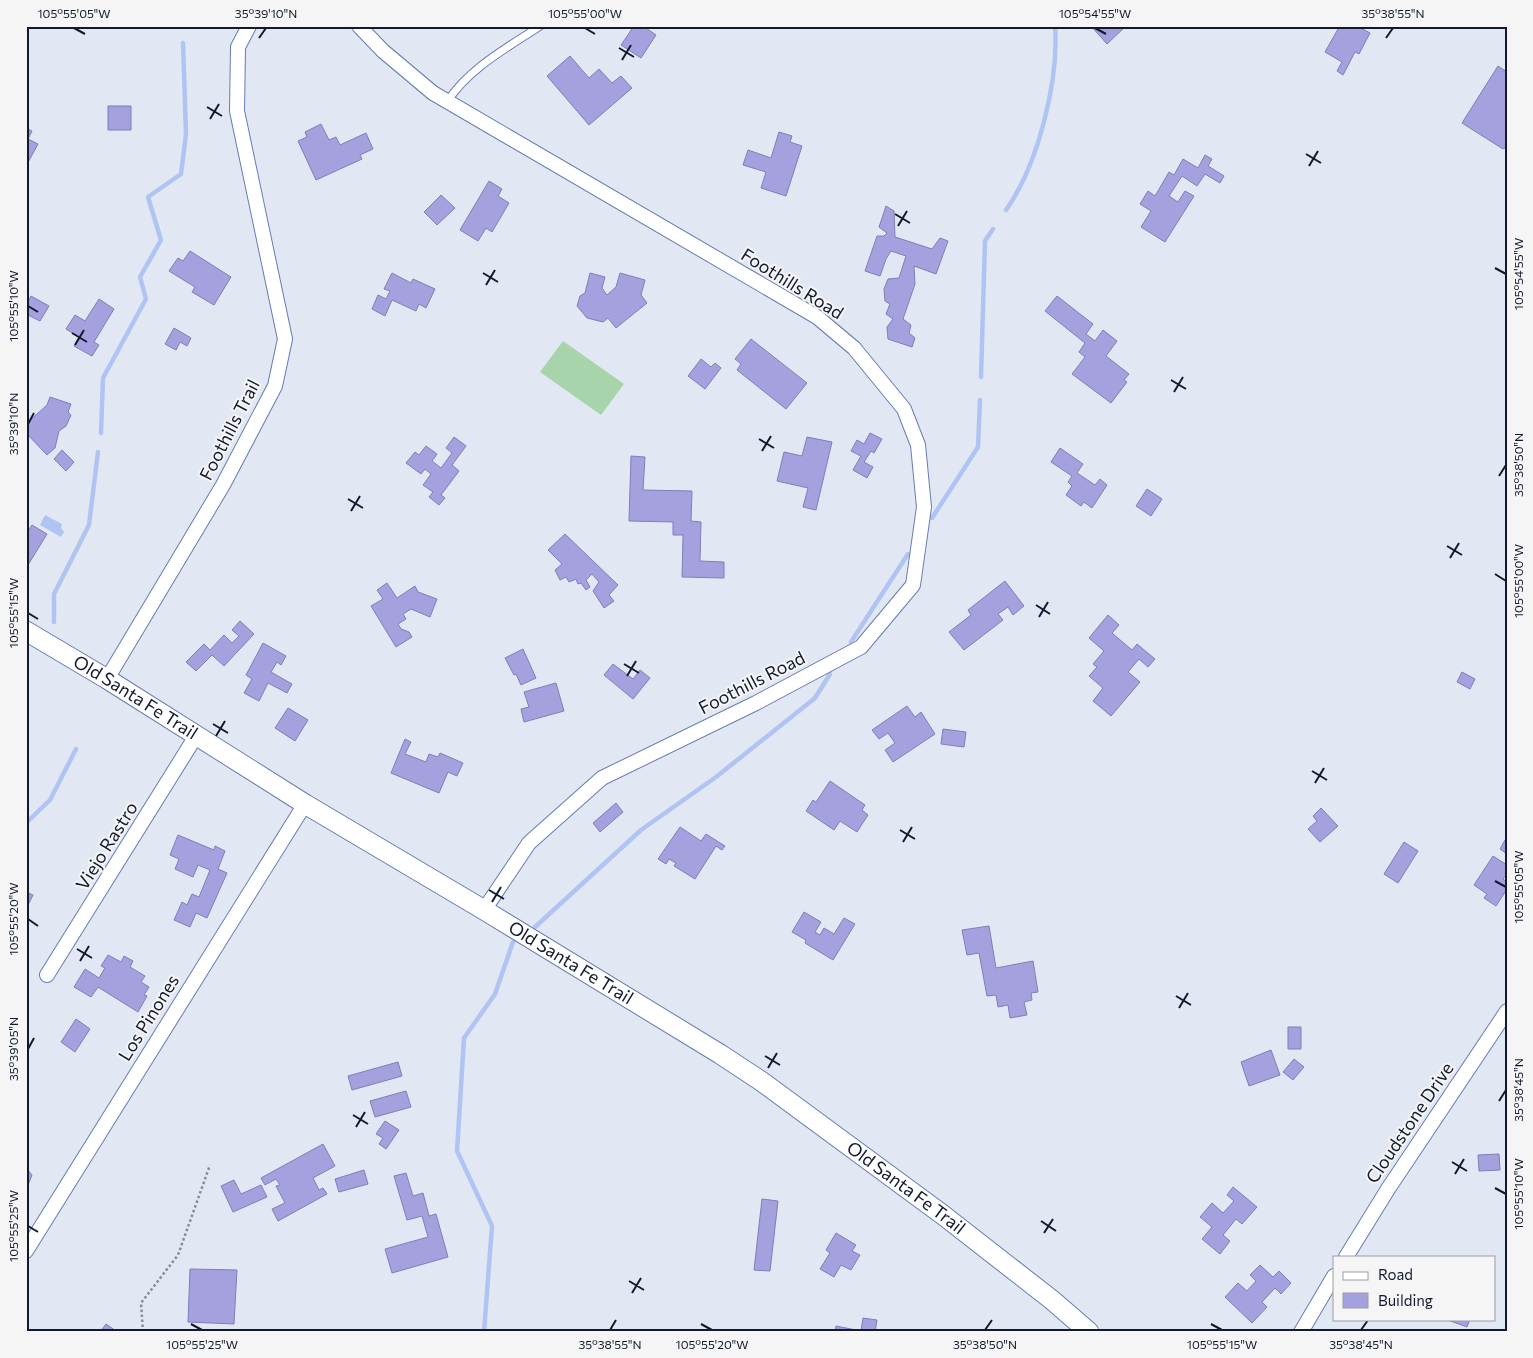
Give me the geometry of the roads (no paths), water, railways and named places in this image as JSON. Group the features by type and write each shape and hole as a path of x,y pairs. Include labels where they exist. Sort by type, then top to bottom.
{"street":[{"name":"Foothills Trail","path":"107,679 223,485 275,386 285,339 237,111 238,47 248,26"},
{"name":"Foothills Road","path":"359,26 397,63 433,93 447,102 817,318 854,348 904,409 918,445 924,507 913,585 862,647 756,703 602,778 529,843 484,910"},
{"name":"Old Santa Fe Trail","path":"26,631 107,679 305,804 484,910 720,1054 928,1203 1045,1294 1089,1332"},
{"name":"Viejo Rastro","path":"47,975 196,736"},
{"name":"Los Pinones","path":"26,1252 305,804"},
{"name":"Cloudstone Drive","path":"1347,1256 1388,1189 1507,1011"},
{"path":"1301,1332 1333,1278"}],"lane":[{"path":"447,102 456,88 472,74 512,43 540,26"}],"water":[{"path":"45,515 62,524 61,528 64,532 61,537 40,525"}],"waterway":[{"path":"1006,210 1028,170 1044,122 1054,72 1055,26"},
{"path":"101,433 103,378 146,299 140,277 161,240 148,197 181,174 186,134 183,43"},
{"path":"981,377 985,241 993,229"},
{"path":"932,518 978,447 980,400"},
{"path":"54,622 54,594 89,525 98,452"},
{"path":"851,642 908,554"},
{"path":"535,927 641,830 716,777 815,698 830,674"},
{"path":"26,823 50,800 76,749"},
{"path":"484,1332 492,1226 457,1151 464,1038 495,994 513,942"}]}
